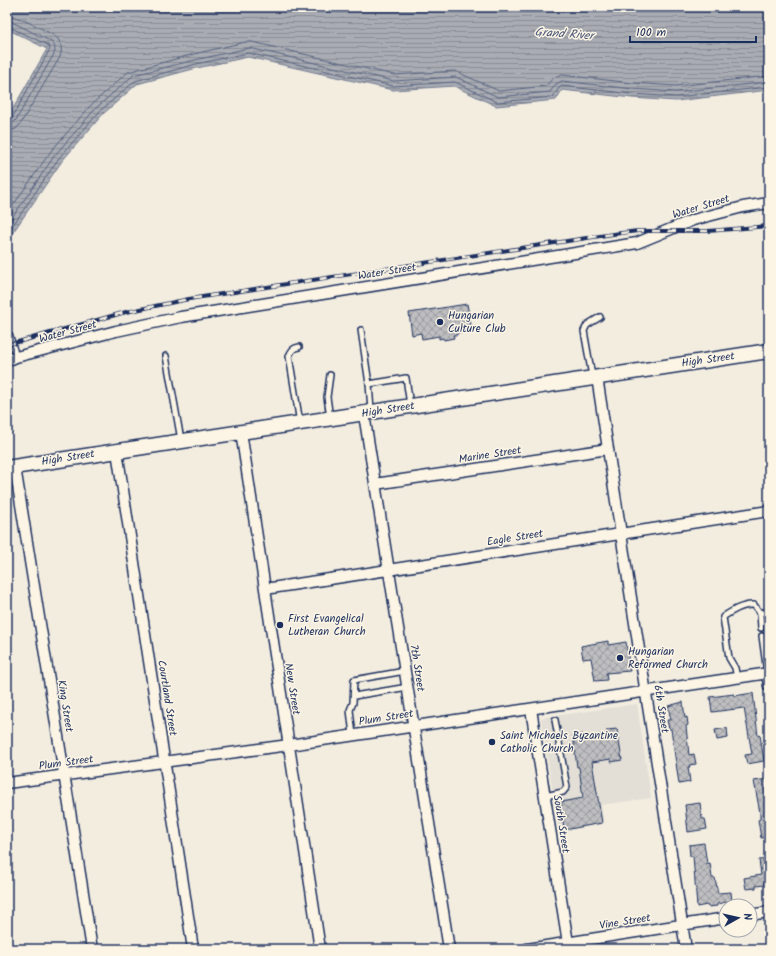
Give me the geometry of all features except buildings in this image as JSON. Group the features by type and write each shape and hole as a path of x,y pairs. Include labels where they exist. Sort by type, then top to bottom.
{"street":[{"name":"Water Street","path":"12,359 181,317 637,243 692,220 743,207 769,203"},
{"name":"High Street","path":"11,468 769,351"},
{"name":"6th Street","path":"595,377 608,449 686,949"},
{"name":"7th Street","path":"368,414 375,484 449,949"},
{"name":"New Street","path":"241,432 320,949"},
{"name":"Marine Street","path":"375,484 608,449"},
{"name":"Courtland Street","path":"117,451 193,949"},
{"name":"King Street","path":"11,468 64,775 92,949"},
{"name":"Eagle Street","path":"265,589 769,512"},
{"name":"Plum Street","path":"7,783 289,745 768,673"},
{"path":"768,673 769,686"},
{"name":"South Street","path":"531,709 568,943"},
{"path":"758,914 769,912"},
{"name":"Vine Street","path":"527,949 718,919"}],"lane":[{"path":"595,377 584,331 588,325 600,318"},
{"path":"361,330 368,384 368,414"},
{"path":"7,332 10,336 12,359"},
{"path":"300,347 292,350 289,356 300,424"},
{"path":"166,356 181,441"},
{"path":"330,375 327,397 330,419"},
{"path":"368,384 406,378 411,407"},
{"path":"737,678 735,668 729,658 723,617 736,609 749,604 754,605 760,612 761,628"},
{"path":"760,612 769,611"},
{"path":"762,636 768,673"},
{"path":"353,735 350,710 354,696 354,680 405,670"},
{"path":"354,696 408,687"},
{"path":"545,796 563,792 567,787 555,720"}],"shaded area":[{"path":"637,704 651,798 601,805 604,824 559,831 541,718"}],"water":[{"name":"Grand River","path":"7,7 769,7 769,90 676,101 632,98 562,90 556,100 496,106 454,86 393,90 248,57 197,68 137,84 103,114 62,161 7,241 7,119 47,49 7,29"}],"railway":[{"path":"7,345 126,312 189,299 613,234 638,231 708,231 769,226"}],"place":[{"name":"Hungarian Culture Club","path":"440,322"},
{"name":"First Evangelical Lutheran Church","path":"280,625"},
{"name":"Hungarian Reformed Church","path":"620,658"},
{"name":"Saint Michaels Byzantine Catholic Church","path":"492,742"}]}
